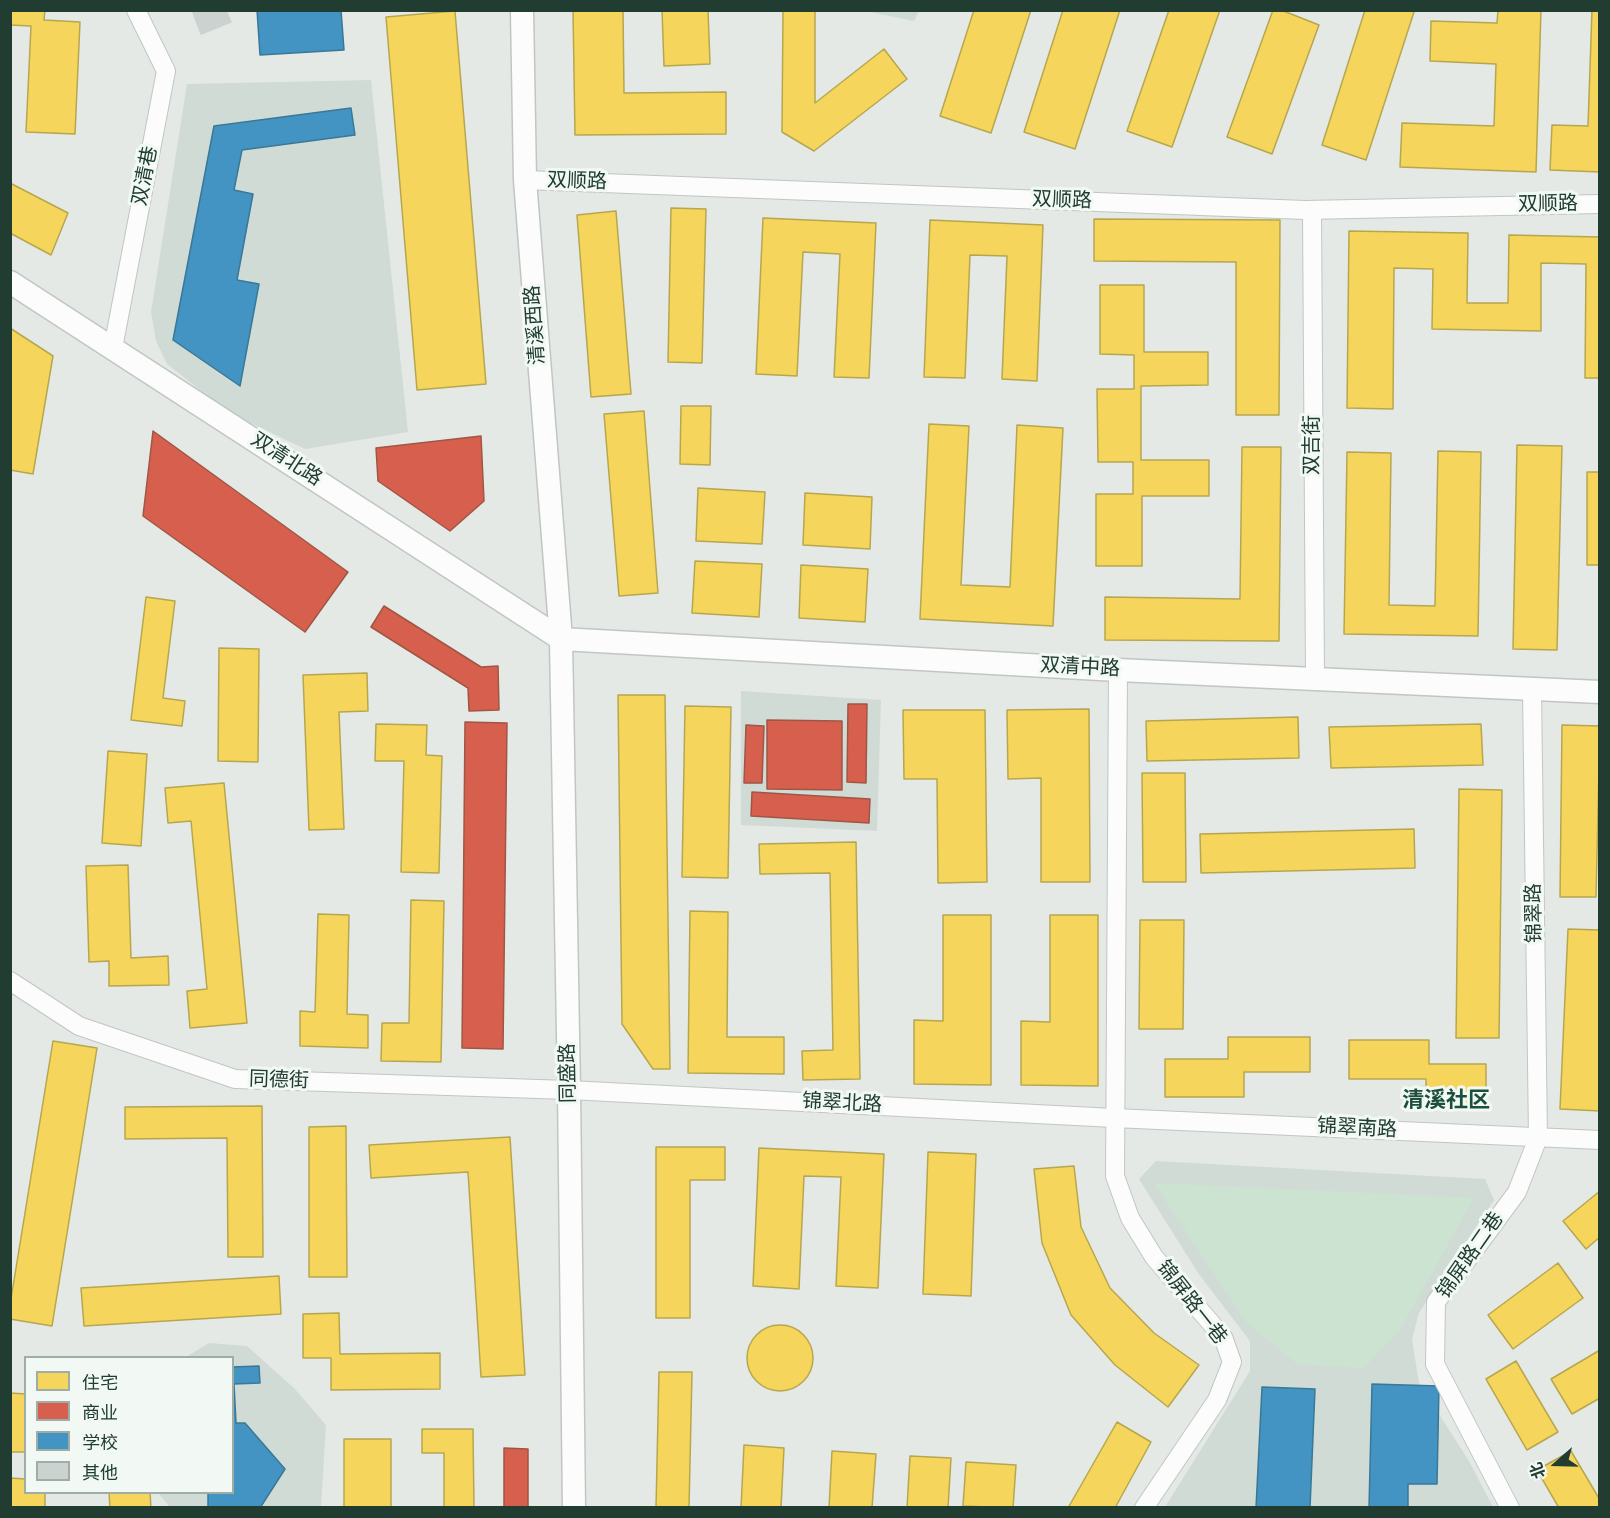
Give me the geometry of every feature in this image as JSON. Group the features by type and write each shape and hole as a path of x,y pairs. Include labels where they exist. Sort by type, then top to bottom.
{"street":[{"name":"双清巷","path":"113,348 166,71 136,10"},
{"name":"清溪西路","path":"522,10 525,180 561,639"},
{"name":"双顺路","path":"525,180 1311,210 1599,204"},
{"name":"双吉街","path":"1311,210 1315,679"},
{"name":"双清北路","path":"10,282 561,639"},
{"name":"双清中路","path":"561,639 1118,670 1599,692"},
{"name":"同盛路","path":"561,639 574,1508"},
{"path":"1114,1118 1118,670"},
{"name":"锦翠路","path":"1532,688 1538,1138"},
{"name":"同德街","path":"10,981 79,1026 235,1079 569,1090"},
{"name":"锦翠北路","path":"569,1090 1114,1118"},
{"name":"锦翠南路","path":"1114,1118 1599,1140"},
{"name":"锦屏路一巷","path":"1114,1118 1114,1176 1130,1218 1154,1257 1223,1337 1232,1362 1217,1400 1144,1508"},
{"name":"锦屏路二巷","path":"1510,1508 1435,1364 1436,1302 1517,1192 1538,1138"}],"shaded area":[{"path":"865,11 919,11 914,21"},
{"path":"371,80 408,432 305,449 228,412 167,364 156,341 151,312 187,84"},
{"path":"741,691 881,700 877,831 741,825"},
{"path":"1156,1161 1485,1179 1494,1200 1419,1313 1412,1339 1419,1383 1469,1461 1493,1507 1165,1507 1250,1371 1250,1341 1198,1273 1139,1179"},
{"path":"209,1343 247,1346 294,1388 326,1425 321,1507 170,1507 159,1494 234,1494 234,1356 188,1356"}],"green space":[{"path":"1154,1183 1474,1198 1401,1328 1364,1368 1297,1364 1246,1322"}],"building: 住宅":[{"path":"10,10 45,10 44,20 80,22 75,134 26,132 31,26 10,25"},
{"path":"573,10 623,10 624,93 726,92 726,134 575,135"},
{"path":"662,10 708,10 710,64 664,66"},
{"path":"783,10 815,10 815,103 884,49 907,79 814,151 782,132"},
{"path":"974,10 1031,10 991,133 940,116"},
{"path":"1063,10 1120,10 1075,149 1024,132"},
{"path":"1169,10 1220,10 1172,147 1127,131"},
{"path":"1273,10 1281,10 1319,25 1272,154 1227,137"},
{"path":"1365,10 1410,10 1414,12 1366,160 1322,145"},
{"path":"1498,10 1541,10 1536,172 1400,167 1402,123 1494,126 1496,64 1430,61 1431,21 1497,23"},
{"path":"1592,10 1600,10 1600,172 1550,170 1552,125 1588,126"},
{"path":"455,11 486,384 417,390 386,17"},
{"path":"10,183 68,213 51,255 10,233"},
{"path":"671,208 706,209 702,363 668,362"},
{"path":"616,211 631,394 591,397 577,215"},
{"path":"763,218 876,223 869,378 834,377 840,254 803,252 797,376 756,374"},
{"path":"1094,219 1280,220 1279,415 1236,415 1236,262 1094,261"},
{"path":"930,220 1043,225 1037,381 1002,379 1007,256 970,255 965,378 924,377"},
{"path":"1349,231 1468,233 1467,303 1508,303 1509,235 1600,237 1600,378 1585,378 1586,264 1541,263 1541,331 1432,329 1433,269 1394,268 1393,409 1347,408"},
{"path":"1100,285 1144,285 1144,352 1208,352 1208,385 1141,386 1141,460 1209,460 1209,496 1142,496 1142,566 1096,566 1096,494 1133,494 1133,462 1098,462 1097,389 1134,389 1134,355 1100,354"},
{"path":"10,328 53,356 33,474 10,470"},
{"path":"681,406 711,406 710,465 680,464"},
{"path":"644,411 658,593 619,596 604,414"},
{"path":"929,424 969,426 961,585 1010,587 1017,425 1063,428 1053,626 920,619"},
{"path":"1517,445 1562,446 1557,650 1513,649"},
{"path":"1242,447 1281,447 1279,641 1105,640 1105,597 1240,599"},
{"path":"1438,451 1481,452 1478,636 1344,634 1347,452 1391,453 1389,605 1435,606"},
{"path":"1587,472 1600,472 1600,565 1587,565"},
{"path":"698,488 765,492 762,544 696,541"},
{"path":"805,493 872,497 870,549 803,545"},
{"path":"695,561 762,564 759,617 692,613"},
{"path":"801,565 868,569 865,622 799,618"},
{"path":"146,597 175,601 163,698 185,701 182,726 131,720"},
{"path":"219,648 259,649 258,762 218,761"},
{"path":"367,673 368,711 339,712 344,829 309,830 303,675"},
{"path":"618,695 665,695 670,1069 653,1069 622,1024"},
{"path":"685,706 731,707 728,878 682,877"},
{"path":"1089,709 1090,882 1041,882 1041,778 1008,779 1007,710"},
{"path":"903,710 985,710 987,882 938,883 937,779 904,779"},
{"path":"1298,717 1299,758 1147,761 1146,721"},
{"path":"376,724 427,725 426,755 442,756 439,873 401,872 404,761 375,761"},
{"path":"1481,724 1483,765 1331,768 1329,727"},
{"path":"1562,725 1600,726 1596,897 1560,897"},
{"path":"108,751 147,754 141,846 102,843"},
{"path":"1142,773 1185,773 1186,882 1143,882"},
{"path":"224,783 247,1023 190,1028 187,991 207,989 191,821 168,823 165,788"},
{"path":"1459,789 1502,790 1499,1038 1456,1038"},
{"path":"1414,829 1415,868 1201,873 1200,834"},
{"path":"856,842 860,1079 803,1080 802,1051 833,1050 830,873 760,874 759,844"},
{"path":"128,865 131,958 168,956 169,985 109,986 109,961 89,962 86,866"},
{"path":"411,900 444,901 441,1062 381,1061 382,1023 409,1023"},
{"path":"690,911 728,912 727,1037 784,1037 784,1074 688,1073"},
{"path":"318,914 349,915 347,1014 368,1015 368,1048 300,1046 300,1011 315,1012"},
{"path":"943,915 991,915 991,1085 914,1084 914,1020 943,1021"},
{"path":"1050,915 1098,915 1098,1086 1021,1085 1021,1021 1050,1022"},
{"path":"1140,920 1184,920 1183,1029 1139,1029"},
{"path":"1568,929 1600,930 1600,1111 1560,1109"},
{"path":"1228,1037 1310,1037 1310,1072 1244,1072 1244,1097 1165,1097 1165,1059 1228,1059"},
{"path":"1349,1040 1429,1040 1429,1064 1486,1064 1486,1107 1426,1107 1426,1079 1349,1079"},
{"path":"53,1041 97,1048 52,1326 10,1319 10,1305"},
{"path":"262,1106 263,1257 228,1257 227,1138 125,1139 125,1107"},
{"path":"346,1126 347,1277 309,1277 309,1127"},
{"path":"510,1137 525,1375 481,1377 468,1172 371,1178 369,1145"},
{"path":"656,1147 725,1147 725,1180 690,1180 690,1318 656,1318"},
{"path":"759,1148 884,1154 878,1288 836,1286 841,1177 804,1176 799,1289 753,1286"},
{"path":"928,1152 976,1154 971,1296 923,1294"},
{"path":"1074,1166 1081,1227 1110,1288 1154,1333 1199,1365 1168,1407 1115,1365 1071,1315 1042,1243 1034,1169"},
{"path":"1600,1191 1600,1237 1586,1249 1563,1221"},
{"path":"1558,1263 1583,1298 1513,1349 1488,1315"},
{"path":"279,1276 281,1314 84,1326 81,1288"},
{"path":"339,1313 340,1354 440,1353 440,1389 331,1390 331,1358 303,1358 303,1314"},
{"path":"780,1325 792,1328 803,1335 810,1346 813,1358 810,1370 803,1381 792,1388 780,1391 768,1388 757,1381 750,1370 747,1358 750,1346 757,1335 768,1328"},
{"path":"1600,1350 1600,1398 1572,1414 1551,1379"},
{"path":"1516,1361 1558,1432 1527,1450 1486,1379"},
{"path":"659,1372 692,1372 689,1508 656,1508"},
{"path":"10,1393 24,1394 24,1452 10,1452"},
{"path":"1117,1422 1151,1442 1115,1508 1068,1508"},
{"path":"422,1429 473,1429 474,1508 444,1508 444,1453 422,1453"},
{"path":"344,1439 391,1439 391,1508 344,1508"},
{"path":"744,1445 784,1448 781,1508 741,1508"},
{"path":"832,1451 876,1454 872,1508 829,1508"},
{"path":"1571,1451 1600,1500 1600,1508 1559,1508 1537,1470"},
{"path":"910,1456 951,1458 948,1508 907,1508"},
{"path":"966,1462 1016,1465 1013,1508 963,1506"},
{"path":"10,1478 24,1479 24,1494 45,1494 45,1508 10,1508"},
{"path":"109,1494 150,1494 151,1508 110,1508"}],"building: 商业":[{"path":"153,431 348,572 305,632 143,516"},
{"path":"481,436 484,501 450,531 378,481 376,448"},
{"path":"384,606 481,667 498,666 499,710 469,711 468,688 371,627"},
{"path":"848,704 867,704 866,783 847,782"},
{"path":"767,720 842,721 842,790 767,789"},
{"path":"465,722 507,723 503,1049 462,1048"},
{"path":"746,725 764,726 762,783 744,783"},
{"path":"752,792 870,799 869,823 751,816"},
{"path":"504,1448 528,1449 528,1508 504,1508"}],"building: 学校":[{"path":"257,10 341,10 344,50 260,55"},
{"path":"351,108 355,135 242,150 234,190 253,194 237,280 259,284 240,386 173,340 214,126"},
{"path":"259,1366 260,1383 234,1384 234,1367"},
{"path":"234,1384 236,1423 245,1423 285,1469 260,1508 208,1508 208,1494 234,1494"},
{"path":"1372,1384 1439,1386 1437,1484 1408,1484 1408,1508 1369,1508"},
{"path":"1262,1387 1315,1389 1310,1508 1256,1508"}],"building: 其他":[{"path":"192,10 226,10 231,22 201,34"}],"district":[{"name":"清溪社区","path":"1446,1101"}]}
